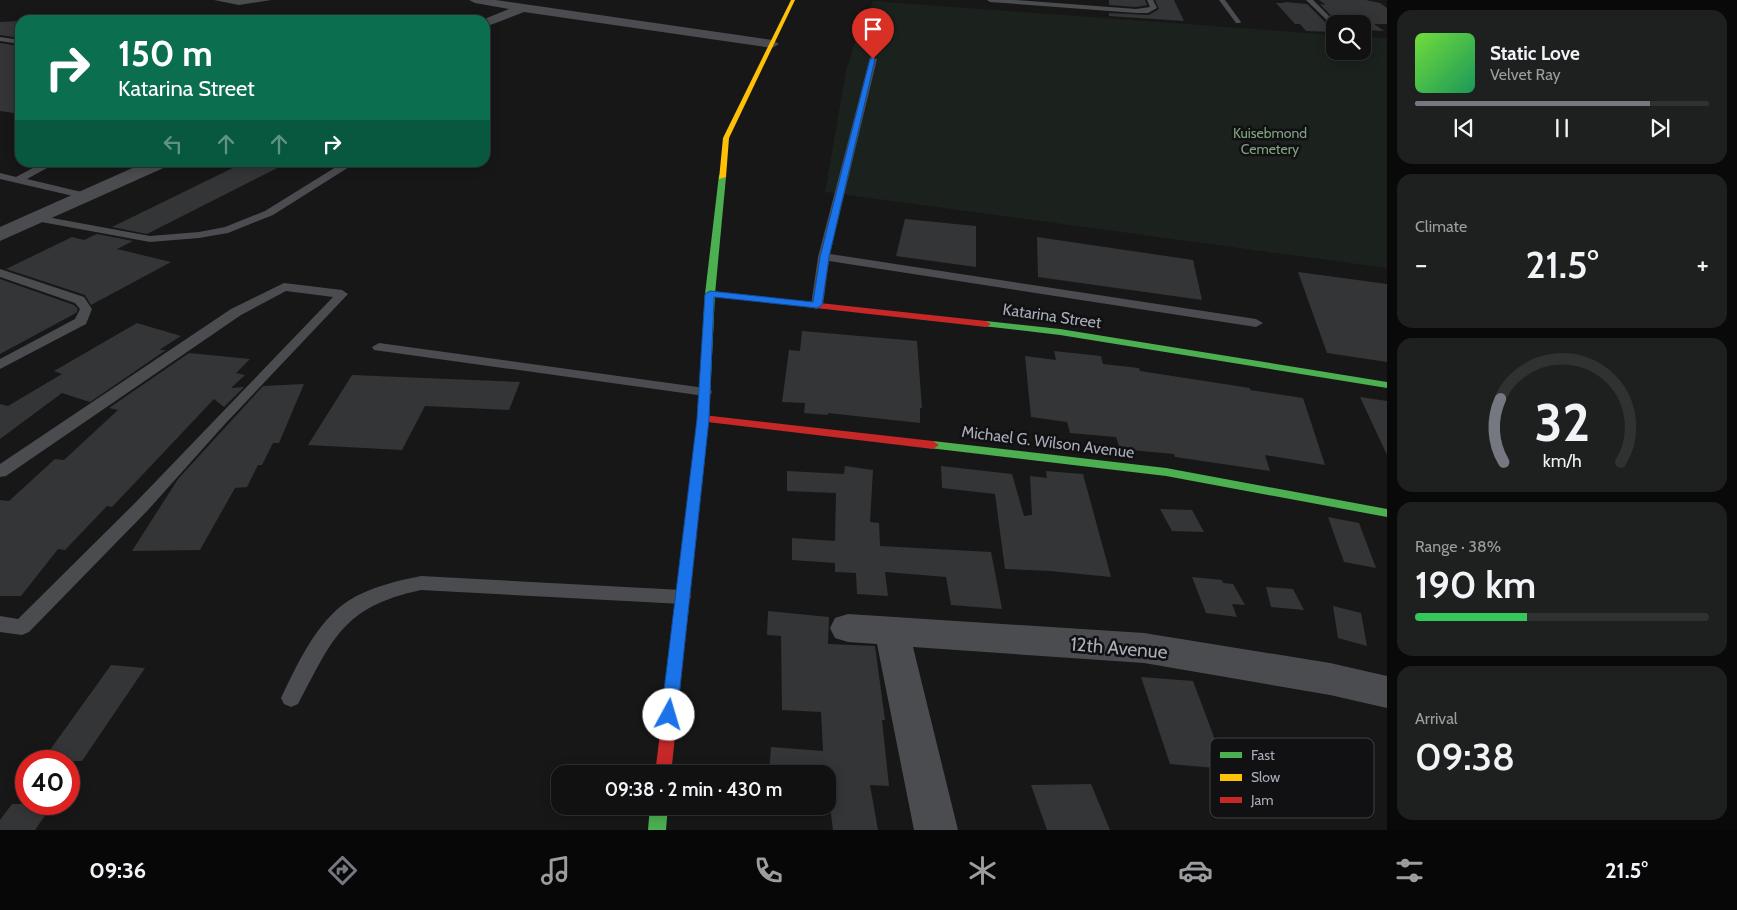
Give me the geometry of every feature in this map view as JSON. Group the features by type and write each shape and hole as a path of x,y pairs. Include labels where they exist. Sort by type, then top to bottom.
{"street":[{"path":"476,0 772,44"},
{"path":"664,765 703,419 710,294 726,138 793,0"},
{"path":"490,21 523,8"},
{"path":"0,235 151,167"},
{"name":"Katarina Street","path":"710,294 1060,332 1387,385"},
{"name":"Michael G. Wilson Avenue","path":"703,419 1166,472 1387,513"},
{"name":"12th Avenue","path":"848,628 1144,648 1330,678 1387,692"},
{"path":"892,632 936,830"},
{"path":"657,830 658,815"}],"lane":[{"path":"217,0 239,3 268,0"},
{"path":"990,0 1067,3 1148,11 1154,8 1150,0"},
{"path":"1222,0 1238,22"},
{"path":"1309,0 1326,17"},
{"path":"0,39 15,41"},
{"path":"817,305 824,257 873,59"},
{"path":"19,179 43,167"},
{"path":"36,218 150,239 228,230 269,213 344,167"},
{"path":"0,176 86,196"},
{"path":"824,257 1256,323"},
{"path":"0,273 80,300 86,309 82,321 0,365"},
{"path":"0,472 236,312 284,288 342,294 219,422 142,506 22,627 0,624"},
{"path":"379,347 705,392"},
{"path":"291,698 327,636 346,613 395,589 421,583 682,597"}],"green space":[{"name":"Kuisebmond Cemetery","path":"873,1 1326,34 1326,60 1371,60 1371,37 1387,38 1387,268 825,192 846,71 854,45"}],"building":[{"path":"1109,0 1145,0 1147,5 1136,7 1109,5"},
{"path":"1155,0 1174,0 1184,21 1109,16 1109,13 1149,15 1159,9"},
{"path":"1319,0 1366,0 1380,3 1387,8 1387,24 1374,24 1384,31 1371,30 1371,15 1330,15 1320,4 1326,5"},
{"path":"1276,3 1307,4 1326,23 1326,32 1306,31 1300,24 1295,24"},
{"path":"15,21 15,37 0,35 0,22"},
{"path":"0,43 15,45 15,113 0,111"},
{"path":"235,167 279,167 147,234 112,227"},
{"path":"905,219 976,226 976,267 896,256"},
{"path":"97,234 133,241 117,249 171,262 91,305 85,295 6,269 72,237 84,240"},
{"path":"1037,237 1193,260 1202,300 1038,277"},
{"path":"1298,272 1387,284 1387,362 1327,353"},
{"path":"0,279 74,305 78,309 76,313 0,354"},
{"path":"137,323 181,336 159,350 166,350 90,402 62,393 0,439 0,404 8,406 62,374 54,371"},
{"path":"802,331 917,341 922,408 920,408 920,423 828,413 828,415 804,413 805,403 782,402 789,350 800,351"},
{"path":"1054,351 1101,356 1103,364 1139,368 1140,371 1303,398 1325,465 1265,455 1270,471 1175,457 1174,454 1120,449 1116,437 1070,433 1067,422 1031,417 1025,356 1056,360"},
{"path":"189,353 250,359 236,373 245,375 231,388 244,387 224,407 214,399 112,507 107,506 65,550 58,549 21,596 0,596 0,500 9,501 55,459 64,460 118,410 109,408"},
{"path":"352,375 520,382 509,410 425,406 402,450 308,445"},
{"path":"304,384 279,443 273,443 262,465 258,465 247,487 235,488 200,550 132,551 178,479 263,386"},
{"path":"1360,397 1387,401 1387,455"},
{"path":"845,466 873,470 870,522 879,523 880,546 991,552 1002,609 951,605 946,577 885,572 888,596 857,594 856,573 835,572 835,563 792,560 792,538 835,541 836,493 787,491 787,471 844,474"},
{"path":"941,466 1012,474 1024,516 1032,515 1030,476 1047,478 1046,471 1083,474 1111,577 1005,569 995,494 942,488"},
{"path":"1160,509 1192,510 1204,532 1172,531"},
{"path":"1328,517 1359,523 1376,568 1344,562"},
{"path":"1192,577 1222,580 1223,583 1233,584 1245,605 1232,604 1237,617 1206,613"},
{"path":"1266,587 1293,589 1304,610 1271,607"},
{"path":"1333,606 1361,613 1367,646 1338,638"},
{"path":"768,611 829,617 828,644 875,646 885,720 882,720 889,786 870,785 878,830 833,830 831,815 836,815 836,765 770,765 771,747 823,751 821,712 782,710 781,636 767,635"},
{"path":"111,665 145,668 82,761 80,761 80,750 50,750"},
{"path":"1141,677 1193,681 1214,738 1210,738 1210,768 1170,764"},
{"path":"1091,784 1110,830 1047,830 1031,785"},
{"path":"12,804 15,804 15,815 45,815 35,830 0,830 0,820"}],"traffic: fast":[{"path":"696,485 703,419 710,294 722,177"},
{"path":"986,324 1060,332 1387,385"},
{"path":"933,445 1166,472 1387,513"},
{"path":"657,830 658,815"}],"traffic: slow":[{"path":"722,177 726,138 793,0"}],"traffic: jam":[{"path":"710,294 986,324"},
{"path":"703,419 933,445"},
{"path":"664,765 696,485"}],"route":[{"path":"669,715 703,419 710,294 817,305 824,257 873,59"}]}
